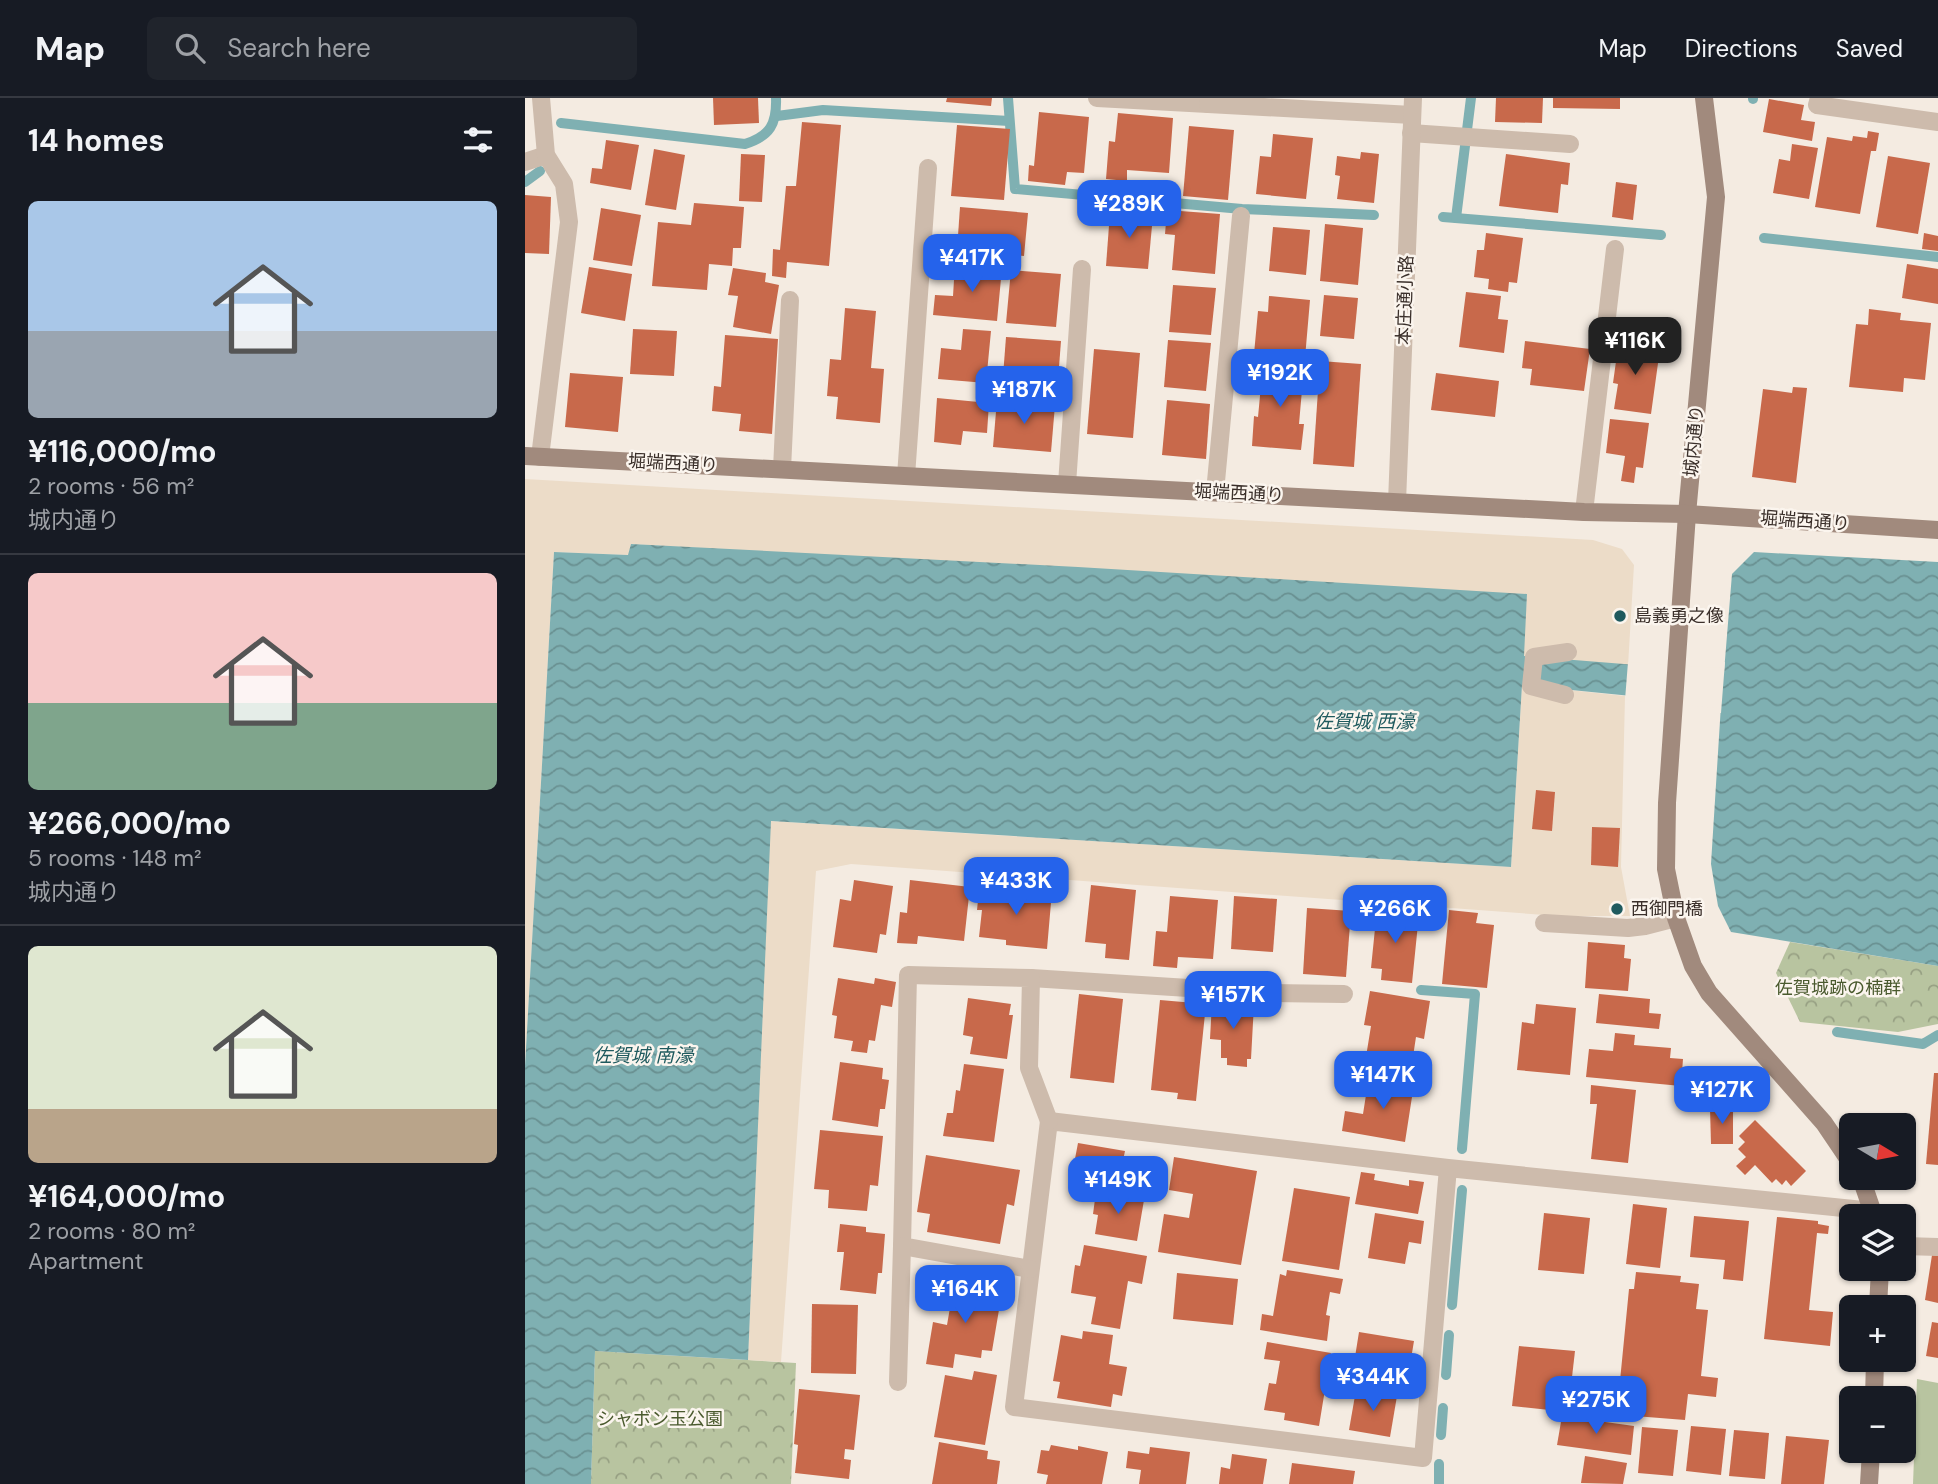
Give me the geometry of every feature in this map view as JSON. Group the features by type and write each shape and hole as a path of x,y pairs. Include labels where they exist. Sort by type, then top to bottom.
{"street":[{"path":"533,456 569,222 564,184 546,155 541,98"},
{"path":"1097,98 1208,101 1412,115 1457,136 1570,144"},
{"name":"城内通り","path":"1676,918 1666,869 1674,710 1687,514 1716,197 1704,98"},
{"path":"1819,98 1817,106 1938,122"},
{"name":"本庄通小路","path":"1397,502 1412,115"},
{"path":"525,162 546,155"},
{"path":"906,476 928,168"},
{"path":"1215,492 1241,216"},
{"path":"1584,512 1615,248"},
{"path":"1067,484 1082,269"},
{"path":"782,469 790,300"},
{"name":"堀端西通り","path":"533,456 1584,512 1687,514 1938,530"},
{"path":"1565,695 1531,686 1534,657 1568,652"},
{"path":"1544,923 1627,928 1676,918 1693,966 1709,993 1824,1123 1839,1145"},
{"path":"898,1382 908,975 1031,978 1267,993 1344,994"},
{"path":"1031,978 1029,1068 1049,1121 1014,1407 1423,1458 1448,1168"},
{"path":"1049,1121 1448,1168 1839,1209"},
{"path":"902,1246 1030,1269"},
{"path":"1916,1246 1938,1247"},
{"path":"1869,1484 1870,1463"}],"green space":[{"name":"佐賀城跡の楠群","path":"1790,942 1938,966 1938,1024 1898,1032 1800,1022 1776,973"},
{"name":"シャボン玉公園","path":"595,1351 796,1363 791,1484 591,1484"},
{"path":"1917,1379 1938,1383 1938,1484 1913,1484 1914,1463 1916,1463"}],"shaded area":[{"path":"525,479 1593,540 1622,549 1634,565 1628,666 1523,656 1527,595 631,544 629,555 554,552 525,1066"},
{"path":"1522,685 1625,696 1621,867 1630,916 1559,916 851,864 816,871 781,1362 748,1360 770,821 1511,867"}],"water":[{"path":"631,544 1527,594 1524,656 1724,672 1732,574 1754,552 1938,562 1938,966 1731,932 1718,906 1711,864 1721,705 1522,685 1511,867 771,821 748,1360 595,1351 591,1484 525,1484 525,1066 554,552 628,555"}],"pier":[{"path":"1628,662 1721,668 1721,662 1725,662 1721,713 1717,713 1718,708 1625,700"}],"building":[{"path":"713,98 758,98 759,123 714,125"},
{"path":"947,98 992,98 991,106 946,102"},
{"path":"1496,98 1543,98 1542,123 1495,122"},
{"path":"1553,98 1620,98 1620,109 1553,108"},
{"path":"1769,99 1804,105 1801,120 1815,122 1812,141 1763,132"},
{"path":"1039,112 1089,117 1084,173 1067,172 1065,185 1028,181 1029,165 1034,166"},
{"path":"1118,113 1173,118 1169,173 1127,170 1127,181 1106,179 1109,141 1115,142"},
{"path":"802,122 841,125 829,266 787,262 786,278 772,276 773,249 780,250 786,186 796,186"},
{"path":"957,125 1010,129 1004,200 951,196"},
{"path":"1189,126 1234,130 1228,200 1183,196"},
{"path":"1868,131 1879,133 1876,151 1871,151 1860,214 1815,207 1827,137 1852,141 1853,136 1867,138"},
{"path":"1273,134 1313,138 1306,199 1256,194 1260,156 1271,157"},
{"path":"606,140 639,145 631,190 590,183 592,168 602,169"},
{"path":"1792,144 1818,148 1809,199 1773,193 1779,159 1790,161"},
{"path":"654,149 685,155 676,210 645,205"},
{"path":"1361,152 1379,154 1374,203 1337,199 1340,176 1335,175 1337,156 1360,159"},
{"path":"741,154 765,155 762,202 739,201"},
{"path":"1506,154 1570,163 1568,185 1561,184 1558,213 1499,206"},
{"path":"1888,156 1930,163 1918,234 1876,227"},
{"path":"1616,182 1637,185 1633,220 1612,217"},
{"path":"525,195 551,197 549,254 525,253"},
{"path":"694,203 744,207 741,248 733,248 732,266 709,264 707,290 652,286 658,222 691,225"},
{"path":"960,207 1028,213 1024,256 957,250"},
{"path":"601,208 641,215 632,266 593,260"},
{"path":"1167,210 1220,214 1215,274 1172,270 1175,235 1165,234"},
{"path":"1110,212 1153,215 1148,269 1106,266"},
{"path":"1325,224 1363,228 1358,285 1320,281"},
{"path":"1273,227 1310,230 1306,275 1269,271"},
{"path":"1486,233 1523,238 1517,283 1509,282 1508,292 1488,289 1489,279 1474,277 1477,250 1484,250"},
{"path":"1924,233 1938,236 1938,251 1922,249"},
{"path":"955,264 1002,268 997,321 933,315 935,295 953,296"},
{"path":"1907,264 1938,269 1938,304 1902,298"},
{"path":"589,267 632,274 625,321 581,313"},
{"path":"733,268 766,273 765,282 779,285 771,334 733,327 738,296 728,295"},
{"path":"1011,270 1061,274 1056,327 1006,323"},
{"path":"1173,285 1216,288 1211,335 1169,332"},
{"path":"1466,292 1501,296 1498,319 1508,320 1504,353 1459,347"},
{"path":"1324,295 1358,298 1354,339 1320,336"},
{"path":"1269,296 1310,300 1305,358 1254,354 1258,311 1268,312"},
{"path":"845,308 876,311 871,368 884,369 880,423 836,419 838,397 827,396 830,359 841,360"},
{"path":"1869,309 1901,313 1900,320 1931,323 1925,380 1904,378 1903,392 1849,387 1856,324 1868,325"},
{"path":"633,329 677,331 674,376 630,374"},
{"path":"963,329 991,331 986,383 938,379 941,348 961,350"},
{"path":"725,335 778,339 772,434 739,431 741,414 712,411 714,386 721,387"},
{"path":"1006,337 1061,341 1057,393 1002,389"},
{"path":"1168,340 1211,343 1206,391 1164,387"},
{"path":"1619,340 1652,344 1651,356 1659,356 1651,414 1614,409 1618,384 1613,383"},
{"path":"1525,341 1590,349 1584,391 1530,385 1532,369 1522,368"},
{"path":"1094,349 1140,353 1133,438 1087,434"},
{"path":"1320,361 1361,364 1354,467 1313,464"},
{"path":"1263,364 1304,367 1299,424 1304,424 1301,450 1252,446"},
{"path":"570,373 623,377 618,432 565,427"},
{"path":"1436,373 1499,381 1495,417 1431,410"},
{"path":"1793,387 1807,388 1796,483 1752,477 1763,389 1792,393"},
{"path":"937,398 989,403 987,433 963,431 961,445 934,442"},
{"path":"997,400 1055,405 1051,452 993,447"},
{"path":"1167,400 1210,404 1206,459 1162,455"},
{"path":"1610,419 1649,423 1643,468 1636,467 1634,483 1621,481 1625,456 1606,453"},
{"path":"1536,790 1555,792 1552,831 1532,829"},
{"path":"1592,827 1620,828 1618,867 1591,865"},
{"path":"854,880 893,886 886,935 880,934 877,953 833,947 840,899 851,901"},
{"path":"910,880 970,887 964,941 918,936 917,944 897,943 900,912 907,913"},
{"path":"1091,885 1136,890 1129,960 1105,958 1106,944 1085,942"},
{"path":"1014,887 1052,891 1047,949 1006,945 1006,940 979,937 982,910 977,910 979,891 1013,894"},
{"path":"1170,896 1218,900 1213,959 1178,957 1177,968 1153,966 1156,931 1167,932"},
{"path":"1234,896 1277,899 1273,952 1231,949"},
{"path":"1307,908 1351,911 1346,977 1303,974"},
{"path":"1377,909 1419,914 1412,983 1381,980 1382,969 1371,968"},
{"path":"1449,910 1478,913 1476,923 1494,925 1487,988 1442,984"},
{"path":"1588,942 1625,945 1624,958 1631,959 1628,991 1585,988"},
{"path":"838,978 874,984 875,978 896,982 892,1007 881,1005 875,1041 869,1040 867,1053 851,1051 853,1041 834,1038 837,1016 832,1015"},
{"path":"1370,991 1430,1001 1424,1039 1416,1037 1410,1076 1364,1069 1371,1026 1364,1025"},
{"path":"1079,994 1123,999 1114,1083 1070,1078"},
{"path":"1599,994 1650,999 1649,1013 1661,1014 1659,1029 1596,1023"},
{"path":"968,998 1011,1004 1009,1015 1013,1015 1007,1059 970,1054 973,1037 963,1035"},
{"path":"1160,1000 1206,1004 1196,1101 1177,1099 1178,1093 1151,1090"},
{"path":"1212,1002 1254,1004 1251,1059 1247,1059 1247,1067 1227,1065 1227,1058 1221,1058 1221,1040 1210,1039"},
{"path":"1536,1004 1576,1008 1570,1075 1517,1070 1522,1022 1534,1024"},
{"path":"1615,1033 1635,1035 1634,1045 1671,1048 1670,1058 1683,1059 1681,1086 1586,1077 1589,1049 1613,1051"},
{"path":"840,1062 883,1068 882,1079 889,1080 885,1109 880,1109 878,1127 832,1120"},
{"path":"964,1064 1004,1069 994,1142 943,1136 947,1113 953,1113 956,1090 960,1091"},
{"path":"1934,1073 1938,1073 1938,1165 1926,1164"},
{"path":"1369,1076 1414,1084 1405,1142 1342,1131 1345,1111 1363,1114"},
{"path":"1591,1085 1636,1090 1628,1163 1591,1159 1597,1104 1590,1104"},
{"path":"1710,1108 1733,1108 1733,1144 1711,1144"},
{"path":"1755,1120 1806,1171 1791,1186 1786,1180 1782,1185 1776,1179 1772,1183 1755,1165 1745,1175 1736,1166 1746,1157 1738,1149 1745,1142 1739,1136"},
{"path":"820,1130 883,1136 878,1186 870,1185 867,1211 828,1208 829,1190 814,1189"},
{"path":"1078,1143 1125,1151 1121,1170 1115,1169 1112,1188 1076,1182 1079,1165 1074,1164"},
{"path":"926,1155 1020,1170 1014,1206 1007,1204 1000,1244 927,1232 930,1214 917,1212"},
{"path":"1174,1157 1257,1171 1241,1265 1158,1252 1164,1214 1189,1218 1193,1194 1169,1190"},
{"path":"1361,1172 1375,1174 1374,1180 1409,1186 1409,1180 1424,1182 1418,1214 1355,1204"},
{"path":"1294,1188 1350,1197 1339,1270 1282,1261"},
{"path":"1096,1192 1144,1200 1137,1241 1095,1234 1098,1215 1093,1214"},
{"path":"1633,1204 1667,1208 1660,1268 1626,1264"},
{"path":"1375,1213 1424,1221 1421,1244 1409,1242 1405,1264 1368,1258"},
{"path":"1544,1213 1590,1218 1584,1274 1538,1270"},
{"path":"1694,1216 1749,1221 1743,1281 1723,1279 1725,1260 1690,1257"},
{"path":"1777,1217 1818,1221 1818,1224 1829,1226 1828,1234 1817,1233 1809,1310 1833,1312 1830,1346 1764,1339"},
{"path":"840,1224 866,1227 866,1232 885,1234 882,1273 878,1273 876,1294 840,1290 844,1252 837,1252"},
{"path":"1084,1245 1147,1256 1142,1284 1128,1281 1120,1329 1091,1324 1096,1297 1071,1293 1075,1265 1080,1266"},
{"path":"1932,1255 1938,1256 1938,1303 1925,1300"},
{"path":"1287,1270 1343,1279 1340,1294 1330,1292 1326,1315 1330,1316 1327,1341 1260,1330 1262,1314 1273,1316 1280,1274 1286,1276"},
{"path":"1636,1272 1681,1276 1680,1282 1699,1284 1696,1309 1708,1310 1701,1376 1718,1378 1716,1397 1688,1394 1685,1420 1622,1415 1624,1391 1619,1391 1629,1289 1634,1289"},
{"path":"1177,1273 1238,1279 1233,1325 1173,1319"},
{"path":"955,1279 990,1285 988,1296 1001,1298 992,1351 982,1350 981,1358 955,1354 953,1368 926,1364 933,1322 947,1325"},
{"path":"812,1304 858,1305 856,1374 811,1373"},
{"path":"1932,1322 1938,1323 1938,1358 1926,1356"},
{"path":"1083,1331 1113,1335 1109,1364 1127,1367 1122,1396 1113,1394 1111,1407 1057,1398 1060,1382 1053,1381 1061,1335 1082,1339"},
{"path":"1359,1332 1414,1341 1408,1377 1398,1375 1395,1389 1351,1382"},
{"path":"1267,1342 1331,1353 1319,1426 1284,1420 1285,1413 1264,1410 1269,1383 1276,1384 1280,1361 1264,1359"},
{"path":"1519,1346 1575,1351 1568,1412 1512,1406"},
{"path":"974,1371 997,1375 985,1445 934,1437 945,1375 972,1380"},
{"path":"799,1389 860,1395 854,1450 845,1449 844,1459 851,1460 849,1479 795,1473 798,1445 794,1444"},
{"path":"1356,1390 1397,1396 1390,1437 1349,1430"},
{"path":"1562,1416 1634,1426 1631,1455 1557,1445"},
{"path":"1691,1426 1726,1429 1721,1475 1686,1471"},
{"path":"1642,1427 1678,1430 1673,1476 1638,1473"},
{"path":"1734,1430 1769,1433 1765,1479 1729,1476"},
{"path":"1786,1436 1829,1440 1824,1484 1781,1484"},
{"path":"939,1442 988,1451 987,1459 1000,1461 997,1484 932,1484"},
{"path":"1051,1445 1078,1450 1078,1446 1108,1452 1102,1484 1046,1484 1048,1475 1037,1473 1041,1450 1049,1451"},
{"path":"1150,1447 1190,1452 1186,1484 1139,1484 1141,1470 1126,1468 1128,1451 1149,1454"},
{"path":"1232,1454 1267,1459 1263,1484 1219,1484 1221,1467 1230,1469"},
{"path":"1585,1456 1627,1463 1623,1484 1581,1483"},
{"path":"1292,1463 1355,1471 1353,1484 1289,1484"}],"waterway":[{"path":"561,123 745,144 761,137 770,128 775,115 776,98"},
{"path":"1008,98 1015,189 1242,209 1374,215"},
{"path":"1456,218 1471,98"},
{"path":"777,116 823,110 1009,121"},
{"path":"525,182 540,171"},
{"path":"1443,217 1661,235"},
{"path":"1764,238 1938,257"},
{"path":"1421,990 1475,994 1462,1149"},
{"path":"1837,1032 1923,1044 1938,1035"},
{"path":"1452,1305 1462,1190"},
{"path":"1446,1375 1449,1335"},
{"path":"1441,1435 1443,1408"},
{"path":"1439,1464 1439,1484"}],"place":[{"name":"島義勇之像","path":"1620,616"},
{"name":"西御門橋","path":"1617,909"}],"water label":[{"name":"佐賀城 西濠","path":"1364,721"},
{"name":"佐賀城 南濠","path":"643,1055"}]}
